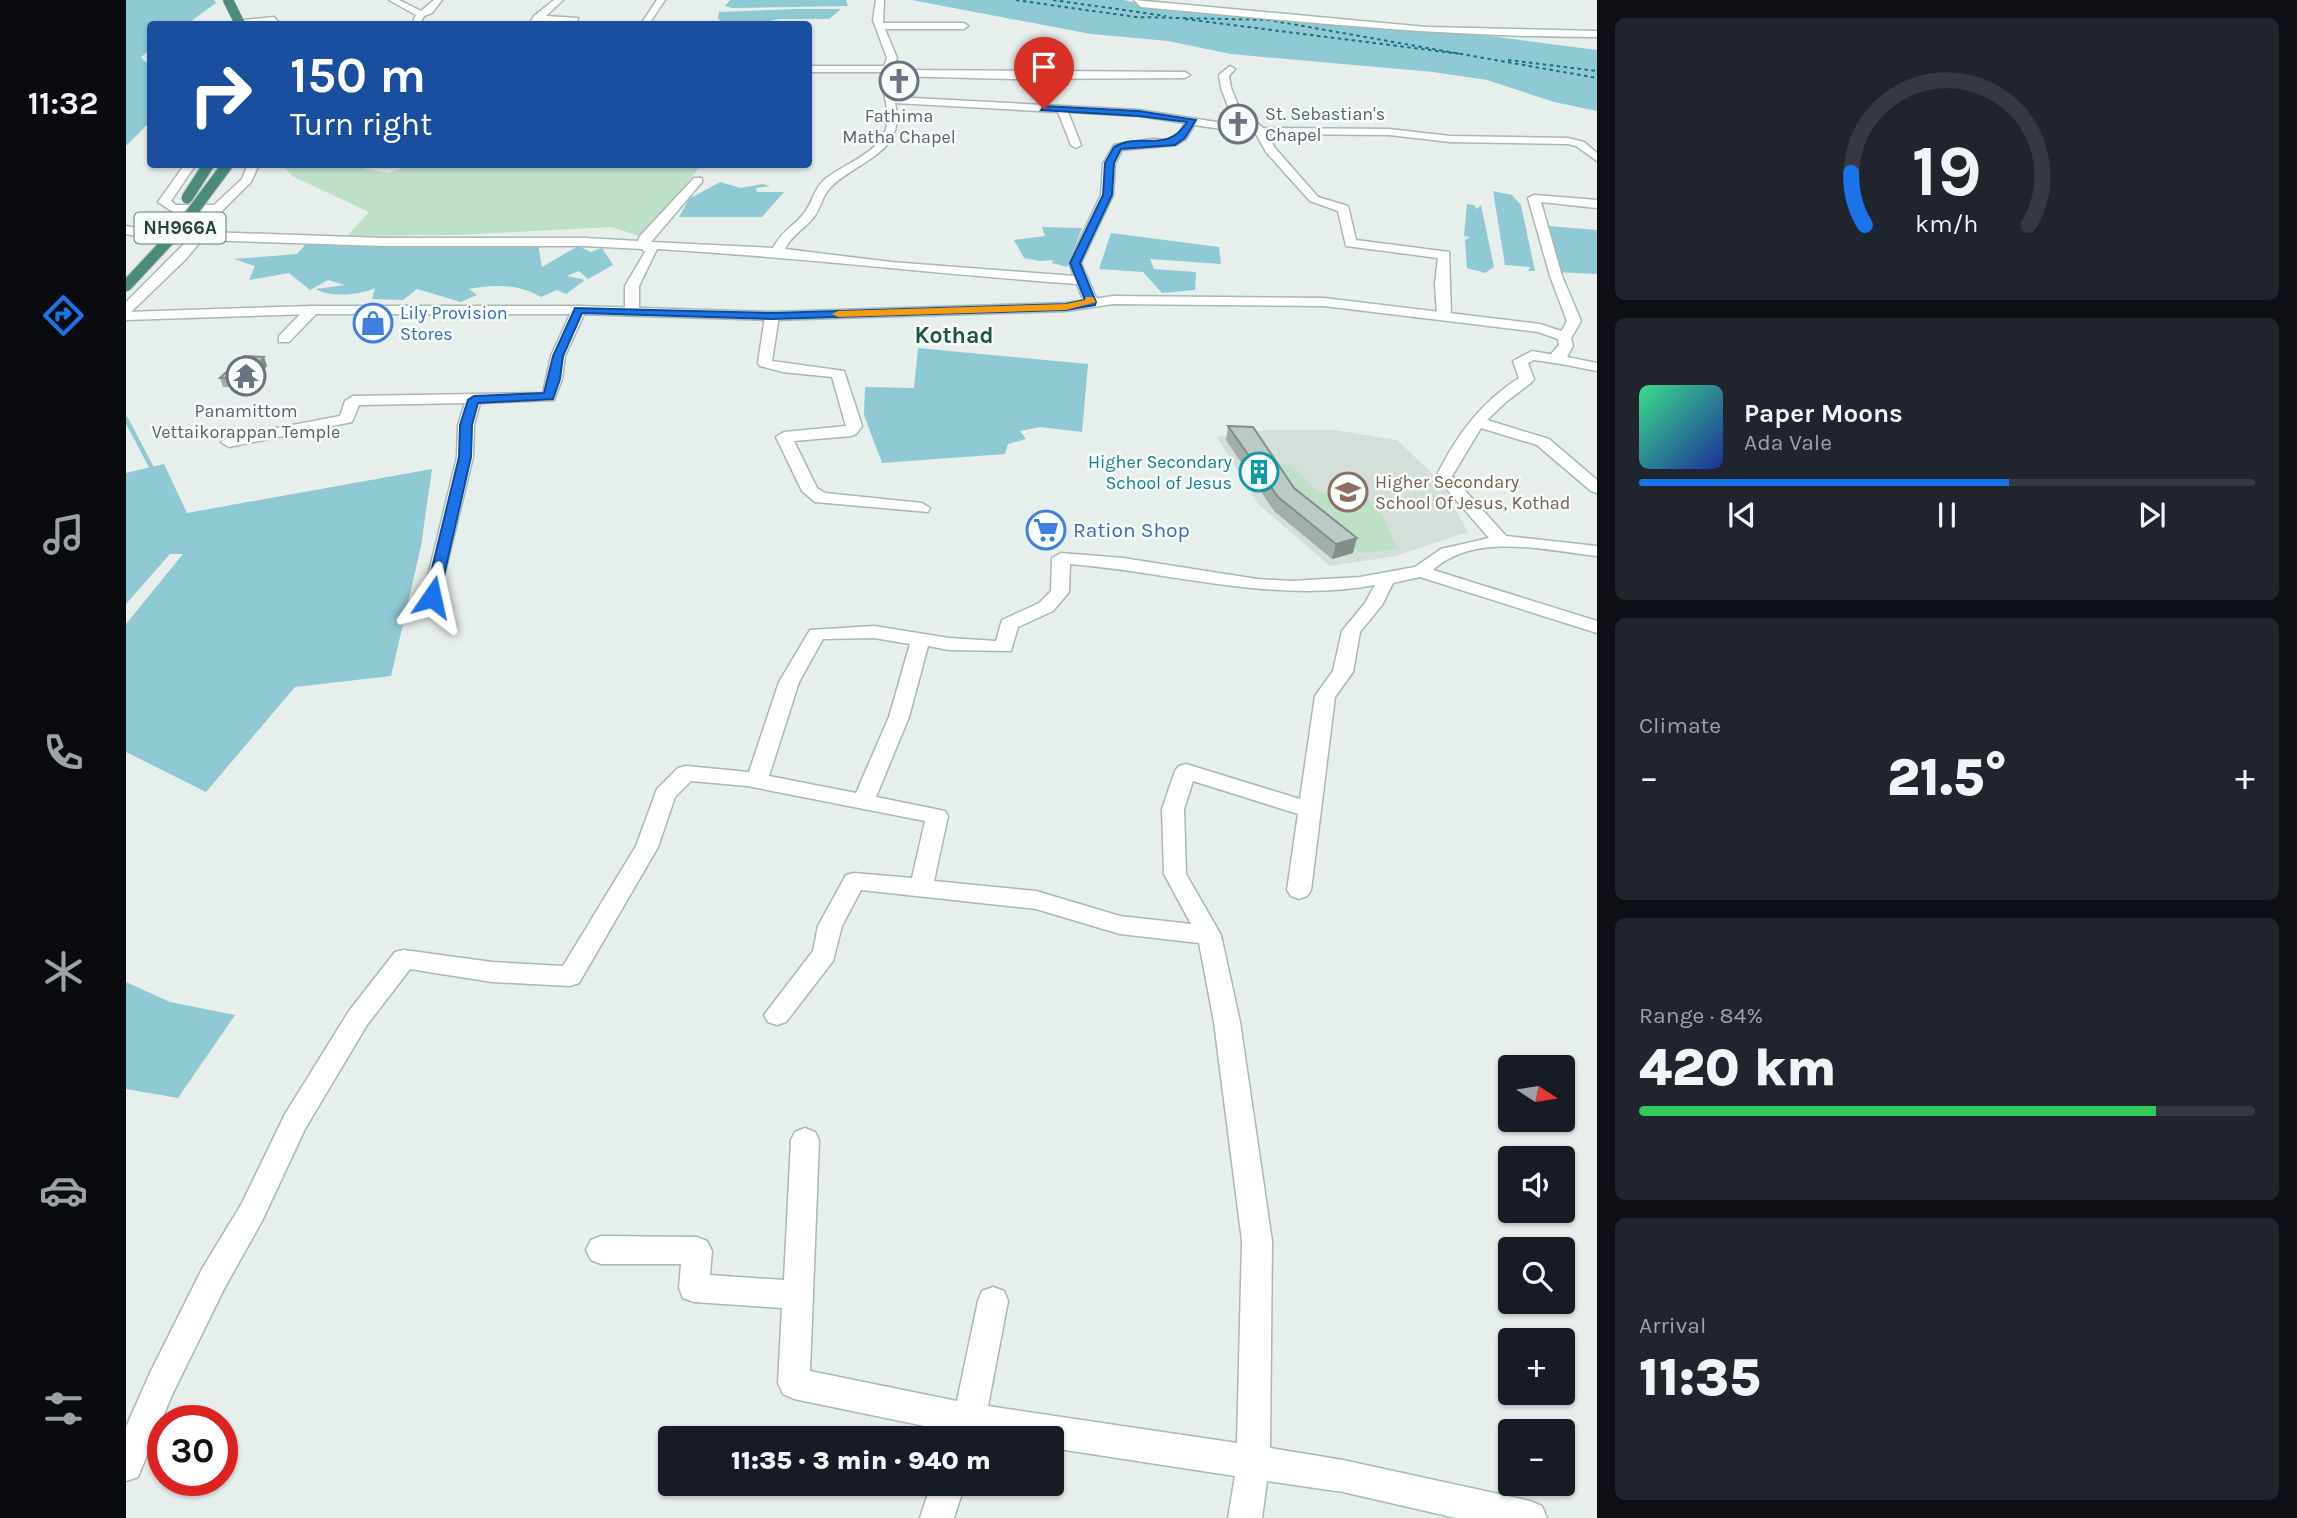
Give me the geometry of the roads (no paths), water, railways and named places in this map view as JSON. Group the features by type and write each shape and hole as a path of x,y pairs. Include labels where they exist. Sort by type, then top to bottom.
{"highway":[{"path":"228,0 238,21"},
{"path":"247,10 252,21"},
{"name":"NH966A","path":"126,267 184,203 206,168"},
{"name":"NH966A","path":"126,286 181,228 225,168"}],"street":[{"path":"393,0 421,14"},
{"path":"418,21 421,14 429,11 438,0"},
{"path":"533,21 559,0"},
{"path":"647,21 661,0"},
{"path":"777,252 789,232 810,214 816,195 830,181 886,139 894,124 888,100 886,71 892,58 879,26 880,0"},
{"path":"1138,0 1141,4 1373,26 1519,35 1597,34"},
{"path":"918,26 916,19 920,13"},
{"path":"941,26 943,13"},
{"path":"533,21 574,21"},
{"path":"879,26 963,28"},
{"path":"812,69 1013,76 1185,75"},
{"path":"1230,69 1224,75 1225,88 1228,98 1235,106 1237,117 1245,118 1260,131 1270,150 1314,199 1344,209 1350,243 1445,255 1442,284 1444,316"},
{"path":"888,100 1139,113 1192,120 1218,127 1260,131 1389,132 1450,139 1568,141 1580,144 1597,158"},
{"path":"1062,110 1076,145"},
{"path":"1091,302 1075,263 1107,195 1109,163 1118,147 1152,142 1172,143 1182,136 1192,120"},
{"path":"188,168 164,202 173,208 218,209"},
{"path":"126,309 153,286 200,235 218,209 247,180 252,168"},
{"path":"632,311 632,286 652,250 646,246 644,239 698,180"},
{"path":"1561,360 1558,354 1566,346 1565,337 1574,321 1556,276 1534,198 1597,204"},
{"path":"126,230 146,234 383,242 585,242 777,252 899,268 1082,280"},
{"path":"126,316 312,310 579,310 772,316 1066,307 1113,300 1324,302 1540,328 1565,337"},
{"path":"284,339 312,310"},
{"path":"229,442 347,419 353,401 549,397 558,356 579,310"},
{"path":"772,316 765,363 777,369 824,369 839,374 854,425 850,431 784,437 810,491 821,498 922,508"},
{"path":"1501,541 1444,477 1476,422 1502,395 1527,379 1520,361 1532,355 1597,367"},
{"path":"432,597 465,457 466,425 474,400"},
{"path":"1476,422 1543,442 1597,488"},
{"path":"1420,572 1432,558 1463,547 1501,541 1597,551"},
{"path":"757,781 789,682 817,634 874,632 1004,647 1009,624 1046,607 1059,592 1061,558 1123,563 1257,584 1292,586 1360,582 1420,572 1597,627"},
{"path":"1298,890 1325,696 1343,672 1352,631 1373,605 1386,580 1392,576"},
{"path":"863,803 899,717 921,639"},
{"path":"1245,1518 1253,1462 1257,1241 1227,1022 1209,935 1175,874 1173,808 1186,771 1309,810"},
{"path":"126,1465 161,1384 213,1279 252,1212 295,1122 358,1018 404,959 492,972 570,976 647,847 665,794 686,773 757,781 937,816 921,888"},
{"path":"777,1015 824,954 830,926 854,881 1036,900 1120,925 1209,935"},
{"path":"804,1140 794,1383 955,1426"},
{"path":"601,1250 697,1251 694,1289 798,1295"},
{"path":"967,1426 993,1301"},
{"path":"1064,1440 1253,1462 1343,1476 1530,1518"},
{"path":"937,1518 944,1496"}],"water":[{"path":"126,0 214,0 216,3 191,21 147,21 147,52 141,57 147,64 147,125 126,146"},
{"path":"730,0 846,0 848,6 732,8 725,6"},
{"path":"912,0 1123,0 1172,10 1498,37 1597,50 1597,111 1554,102 1487,80 1433,72 1231,54 1168,41 1091,34"},
{"path":"841,9 829,19 769,21 719,21 719,12"},
{"path":"720,182 741,188 763,184 770,186 756,188 757,192 784,192 762,217 679,217 689,199"},
{"path":"1493,191 1512,195 1521,205 1535,271 1528,271 1530,267 1505,265"},
{"path":"1467,204 1478,206 1474,206 1477,209 1481,205 1494,267 1485,273 1467,268 1465,240 1470,237 1464,236"},
{"path":"1536,225 1597,230 1597,274 1554,272"},
{"path":"1042,227 1082,228 1067,267 1052,263 1053,260 1024,258 1014,240 1045,236"},
{"path":"1111,233 1219,247 1221,264 1150,259 1154,269 1196,272 1195,290 1162,293 1143,272 1099,269"},
{"path":"330,241 538,244 542,267 578,246 591,252 602,248 613,265 588,279 579,271 567,276 585,280 566,294 557,290 541,297 515,287 487,286 469,289 477,295 461,302 417,289 403,300 372,299 375,288 353,294 329,294 316,289 345,285 328,280 310,290 289,273 249,280 255,266 234,259 297,254 305,245"},
{"path":"918,348 1088,364 1082,432 1040,427 1020,431 1026,439 1008,444 1005,454 882,463 864,415 865,387 914,388"},
{"path":"164,464 187,513 432,469 421,546 391,676 295,687 206,792 126,752 126,624 183,554 170,554 126,604 126,473"},
{"path":"126,982 170,1002 235,1015 178,1098 126,1089"}],"waterway":[{"path":"126,419 155,474"}],"place":[{"name":"Fathima Matha Chapel","path":"899,81"},
{"name":"St. Sebastian's Chapel","path":"1238,124"},
{"name":"Lily Provision Stores","path":"373,323"},
{"name":"Panamittom Vettaikorappan Temple","path":"246,376"},
{"name":"Higher Secondary School of Jesus","path":"1259,472"},
{"name":"Higher Secondary School Of Jesus, Kothad","path":"1348,492"},
{"name":"Ration Shop","path":"1046,530"}],"district":[{"name":"Kothad","path":"954,335"}]}
